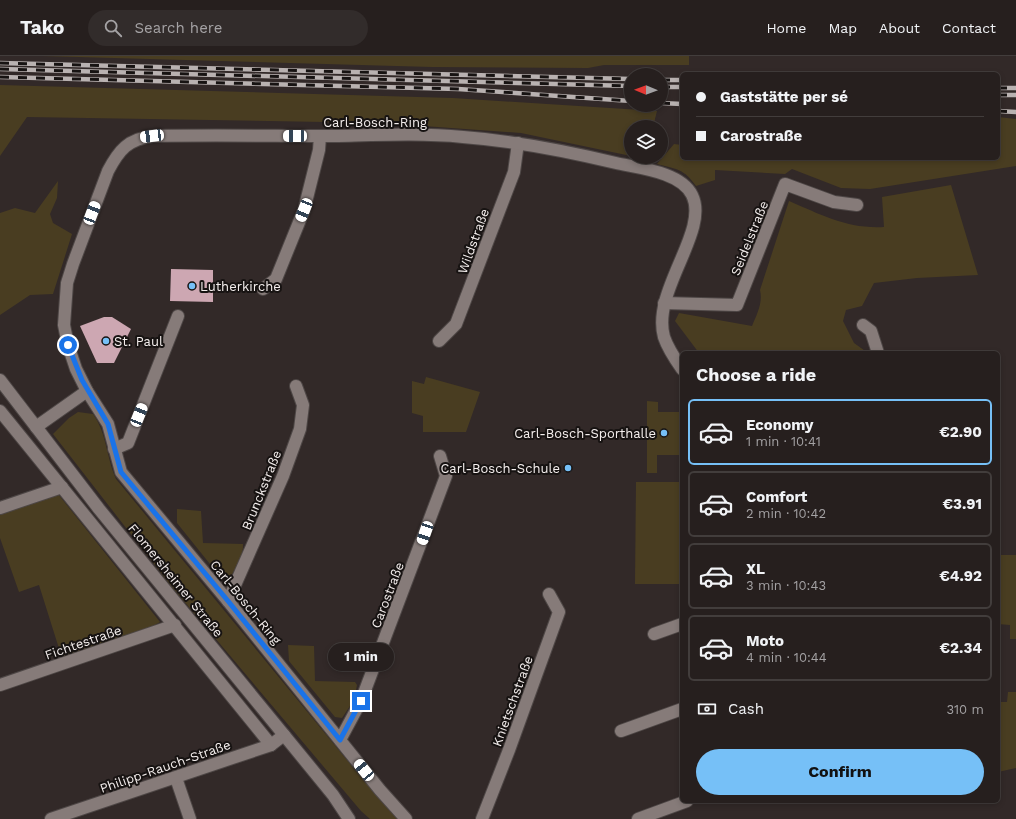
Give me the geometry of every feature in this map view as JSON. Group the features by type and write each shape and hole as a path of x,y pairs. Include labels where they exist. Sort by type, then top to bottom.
{"street":[{"path":"263,289 276,279 304,210 319,150 320,136"},
{"name":"Carl-Bosch-Ring","path":"406,819 121,472 108,424 76,369 68,345 64,325 68,283 73,264 108,171 122,150 131,142 141,137 448,136 518,143 560,150 652,171 674,179 686,187 691,193 695,202 695,220 664,303 662,324 664,337 671,353 680,366"},
{"name":"Wildstraße","path":"439,341 456,324 462,311 514,172 518,143"},
{"name":"Seidelstraße","path":"664,303 737,305 785,184 834,202 857,205"},
{"path":"114,449 128,444 178,316"},
{"path":"863,325 871,331 877,351"},
{"name":"Flomersheimer Straße","path":"2,384 99,509 284,735 333,796 349,819"},
{"name":"Brunckstraße","path":"228,601 277,489 300,429 303,405 296,386"},
{"path":"36,427 87,390"},
{"path":"0,411 271,745"},
{"name":"Carostraße","path":"340,740 361,701 446,476 440,456"},
{"path":"0,508 62,488"},
{"name":"Knietschstraße","path":"482,819 509,750 559,612 549,594"},
{"name":"Fichtestraße","path":"0,685 175,625"},
{"path":"654,634 680,625"},
{"path":"621,731 680,710"},
{"name":"Philipp-Rauch-Straße","path":"51,819 271,745 284,735"},
{"path":"176,778 190,819"},
{"name":"Flomersheimer Straße","path":"333,796 359,819"},
{"path":"638,819 682,803"}],"shaded area":[{"path":"42,56 689,56 689,65 604,65 588,68 432,67"},
{"path":"0,85 453,98 624,109 624,112 657,112 655,120 624,120 624,155 521,133 382,123 27,117 0,156"},
{"path":"1000,117 1016,119 1016,166 870,189 841,188 792,169 785,174 715,170 715,180 696,186 688,176 680,170 657,164 668,164 668,151 674,144 680,145 680,160 1000,160"},
{"path":"58,181 57,198 50,214 53,223 72,234 53,294 30,295 0,315 0,213 15,208 35,213"},
{"path":"951,185 978,275 917,278 874,283 862,306 846,310 843,321 854,343 865,351 698,351 675,321 679,313 752,326 760,304 760,290 789,201 835,220 858,226 884,227 882,197"},
{"path":"426,377 480,392 466,432 423,432 423,416 412,413 412,381 424,384"},
{"name":"Carl-Bosch-Sporthalle","path":"647,401 658,402 658,412 680,412 680,455 657,455 657,473 647,473"},
{"path":"78,412 93,414 98,422 104,437 116,479 397,819 370,819 361,811 172,587 53,434 69,418"},
{"path":"636,482 680,482 680,584 635,584"},
{"path":"58,494 160,622 148,629 62,658 39,585 19,592 0,538 0,513"},
{"path":"177,509 201,511 203,543 243,544 242,553 229,580 222,579 177,523"},
{"path":"1000,555 1016,555 1016,639 1010,639 1010,625 1000,624"},
{"path":"288,645 314,646 315,681 355,682 357,685 354,700 342,718 335,717 289,661"},
{"path":"1008,692 1016,692 1016,768 1000,772 1000,702 1007,702"}],"building":[{"name":"Lutherkirche","path":"171,269 213,270 213,302 170,301"},
{"name":"St. Paul","path":"104,317 112,317 131,329 114,363 97,363 80,326"}],"railway":[{"path":"0,63 624,79"},
{"path":"0,69 624,86"},
{"path":"0,77 458,89 624,101"},
{"path":"668,80 680,80"},
{"path":"668,87 680,87"},
{"path":"1000,88 1016,88"},
{"path":"1000,95 1016,95"},
{"path":"668,103 680,104"},
{"path":"1000,111 1016,112"}],"place":[{"name":"Lutherkirche","path":"192,286"},
{"name":"St. Paul","path":"106,341"},
{"name":"Carl-Bosch-Sporthalle","path":"664,433"},
{"name":"Carl-Bosch-Schule","path":"568,468"}],"route":[{"path":"68,345 76,369 108,424 121,472 228,601 340,740 361,701"}]}
